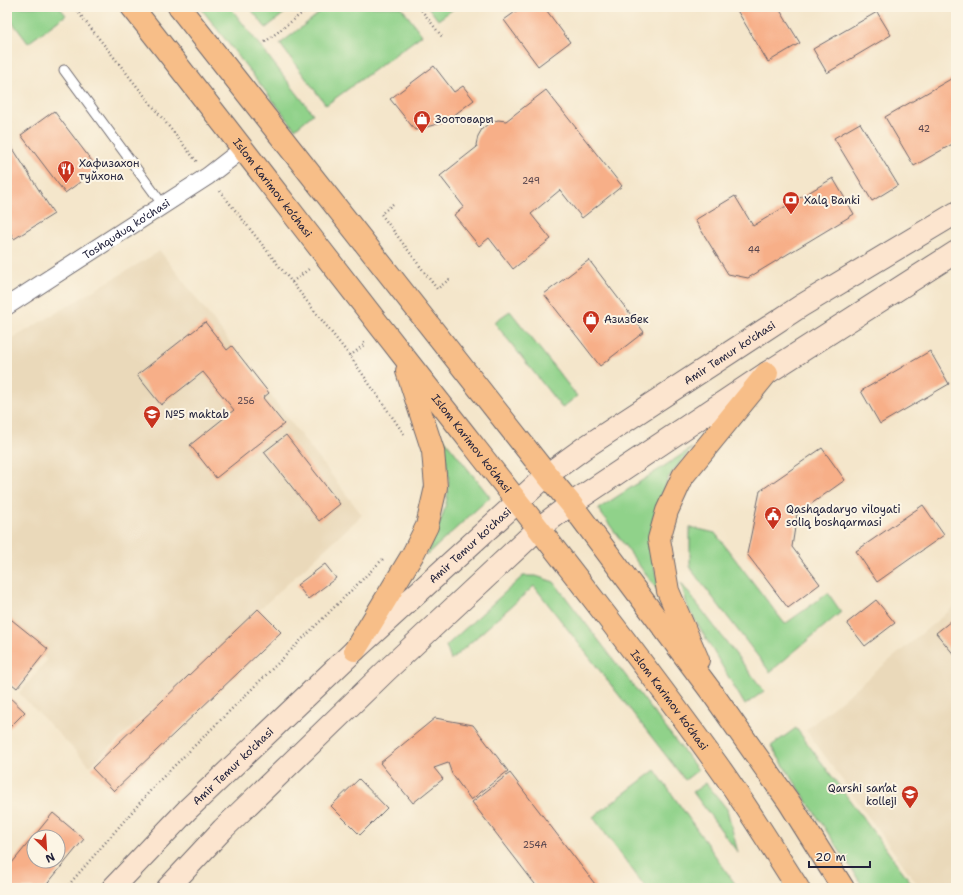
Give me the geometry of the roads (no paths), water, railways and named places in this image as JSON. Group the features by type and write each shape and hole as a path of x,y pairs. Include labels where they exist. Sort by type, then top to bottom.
{"main road":[{"name":"Islom Karimov ko‘chasi","path":"132,7 244,148 401,353 518,500 716,764 798,888"},
{"path":"179,7 571,504 713,694 789,802 843,888"},
{"name":"Amir Temur ko'chasi","path":"113,888 188,810 355,650 547,475 584,448 801,306 956,213"},
{"path":"168,888 234,818 386,670 539,528 571,504 767,374 956,252"},
{"path":"355,650 414,554 427,526 436,487 433,451 401,353"},
{"path":"713,694 668,591 659,539 667,512 683,476 767,374"}],"street":[{"name":"Toshquduq ko'chasi","path":"7,306 208,176 244,148"}],"lane":[{"path":"64,70 163,205"}],"place":[{"name":"Зоотовары","path":"422,134"},
{"name":"Хафизахон туйхона","path":"66,184"},
{"name":"Xalq Banki","path":"791,215"},
{"name":"Азизбек","path":"591,334"},
{"name":"№5 maktab","path":"152,429"},
{"name":"Qashqadaryo viloyati soliq boshqarmasi","path":"773,530"},
{"name":"Qarshi san’at kolleji","path":"910,809"}]}
